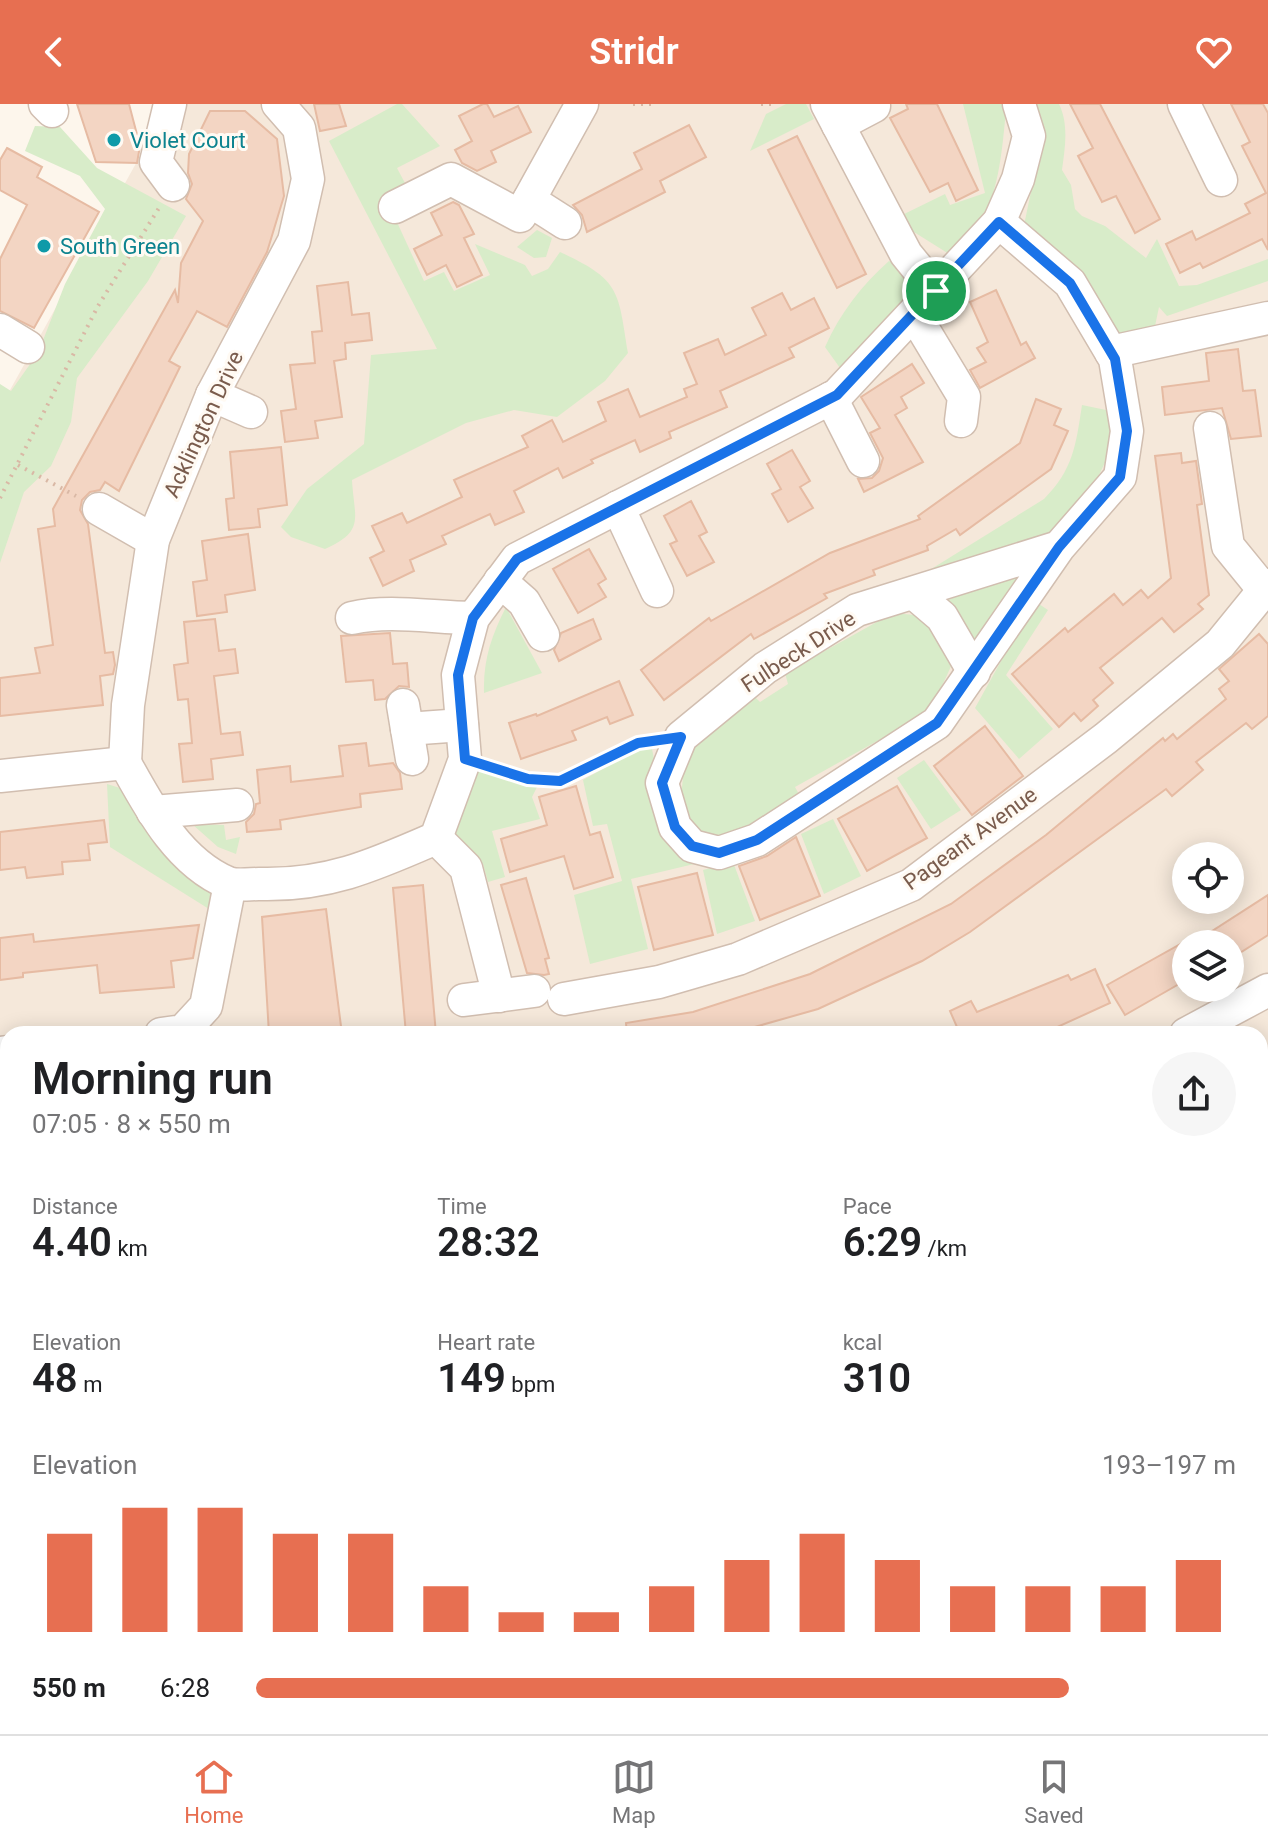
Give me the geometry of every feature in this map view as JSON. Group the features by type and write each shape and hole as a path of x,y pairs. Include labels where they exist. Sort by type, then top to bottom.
{"street":[{"path":"170,104 156,162 173,185"},
{"name":"Acklington Drive","path":"125,763 128,705 153,540 212,395 294,241 308,179 299,128 278,104"},
{"path":"525,208 582,104"},
{"path":"0,776 125,763 153,812 181,850 230,884 287,885 355,873 436,838 465,759 458,675 473,618 517,559 831,398 999,222 1018,179 1029,136 1019,104"},
{"path":"1184,104 1221,180"},
{"path":"874,106 832,114 906,254 936,291"},
{"path":"395,207 451,179 565,223"},
{"name":"Fulbeck Drive","path":"999,222 1070,283 1111,352 1127,431 1120,477 1059,547 937,723 757,840 719,853 692,846 675,827 662,783 681,737 765,668 857,610 1059,547"},
{"path":"914,314 964,397 961,421"},
{"path":"1111,352 1268,318"},
{"path":"0,330 28,347"},
{"path":"212,395 251,412"},
{"path":"831,398 863,461"},
{"path":"1210,428 1228,546 1265,587"},
{"path":"618,507 657,591"},
{"path":"99,509 153,540"},
{"path":"500,581 524,602 543,635"},
{"name":"Pageant Avenue","path":"464,1000 549,995 659,982 738,959 911,885 1106,738 1209,653 1265,587"},
{"path":"915,594 942,617 963,648 974,672"},
{"path":"352,618 378,612 396,617 473,618"},
{"path":"408,731 462,725"},
{"path":"153,812 237,805"},
{"path":"436,838 466,868 499,996"},
{"path":"188,1026 206,1006 230,884"},
{"path":"1201,1026 1268,990"}],"path":[{"path":"633,104 657,104"},
{"path":"761,104 772,104"},
{"path":"0,498 98,306 173,185"},
{"path":"18,465 99,509"},
{"path":"465,759 528,779 560,781 638,743 681,737"}],"shaded area":[{"path":"169,104 1268,104 1268,1026 0,1026 0,408"}],"green space":[{"path":"402,104 440,146 397,168 406,185 385,196 424,281 444,272 454,291 490,275 475,244 525,265 532,276 548,269 560,252 595,271 613,290 622,315 628,353 605,381 557,417 514,410 466,423 352,480 355,522 347,536 325,549 291,537 281,527 307,489 364,444 371,355 437,349 329,141"},
{"path":"786,104 806,104 814,119 750,151 766,114"},
{"path":"963,104 1004,104 1006,110 998,175 989,206 973,235 949,254 906,227 898,217 945,194 950,205 985,193"},
{"path":"1031,104 1059,104 1065,128 1062,170 1071,185 1075,209 1082,216 1105,226 1146,258 1157,239 1179,286 1197,285 1268,259 1268,281 1167,316 1159,307 1155,326 1129,339 1107,334 1108,313 1084,279 1023,230 1033,182"},
{"path":"35,126 60,127 97,168 186,216 148,281 77,378 71,422 51,466 24,492 0,563 0,384 11,391 38,353 65,284 105,209 80,176 25,151"},
{"path":"537,230 552,238 546,257 534,258 517,247"},
{"path":"889,261 904,269 917,284 913,295 897,320 874,345 840,368 825,347 852,300"},
{"path":"1082,405 1106,410 1113,446 1098,477 1052,537 907,584 1044,499 1061,478 1072,456"},
{"path":"1037,562 976,651 941,603"},
{"path":"1039,604 1048,610 1006,675 1053,729 1019,759 975,708 1020,627"},
{"path":"506,607 542,673 484,693 489,649"},
{"path":"893,613 925,616 955,656 938,693 923,714 892,741 888,735 795,787 801,798 759,824 713,842 695,834 680,806 684,768 699,739 753,695 760,702 788,684 785,673"},
{"path":"640,748 652,749 656,769 711,860 631,879 648,949 590,964 574,895 622,881 607,824 593,826 583,780"},
{"path":"924,760 961,810 931,829 897,778"},
{"path":"475,770 537,787 532,797 540,819 492,831 505,877 488,882 483,864 449,835"},
{"path":"107,784 120,788 164,853 211,883 209,909 110,847"},
{"path":"833,819 861,876 824,894 801,834"},
{"path":"192,824 224,825 226,840 240,837 236,854 218,847"},
{"path":"733,862 755,921 717,934 703,870"}],"building":[{"name":"Violet Court","path":"77,104 129,104 140,146 137,163 96,162"},
{"path":"314,104 339,104 346,126 320,131"},
{"path":"487,104 494,117 518,106 531,132 491,151 496,162 477,171 462,163 455,150 472,141 459,116"},
{"path":"906,104 937,104 978,190 956,201 948,183 930,192 890,118 908,109"},
{"path":"1070,104 1100,104 1160,219 1135,233 1116,196 1102,202 1078,156 1093,148"},
{"path":"1231,104 1263,104 1268,113 1268,250 1262,239 1203,268 1200,263 1180,273 1166,244 1192,231 1196,240 1250,213 1245,204 1266,193 1242,146 1250,142"},
{"path":"210,111 245,111 277,139 284,196 267,252 227,327 197,311 169,361 180,367 119,491 105,482 100,490 90,492 82,500 80,510 88,524 105,653 113,652 115,665 113,674 100,676 103,705 0,716 0,678 40,673 35,648 53,645 38,529 55,526 53,509 175,290 178,303 181,263 203,221 186,199 192,184 188,173 189,154"},
{"path":"689,125 706,157 660,181 665,192 587,232 582,215 573,205 642,169 634,153"},
{"path":"797,136 866,274 837,288 768,150"},
{"name":"South Green","path":"7,148 42,167 37,177 99,212 34,328 0,311 0,259 27,205 0,190 0,160"},
{"path":"453,202 459,205 474,234 464,238 482,275 457,287 446,265 427,275 414,249 442,235 431,213"},
{"path":"348,282 352,315 369,313 372,340 345,343 346,359 334,361 342,417 315,421 318,438 285,442 281,411 296,409 290,365 315,363 312,332 322,331 317,286"},
{"path":"996,290 1021,345 1026,342 1035,358 980,388 970,370 986,362 977,348 988,342 970,302"},
{"path":"782,293 791,310 814,298 829,328 789,348 794,357 720,391 727,407 669,432 671,438 640,452 635,440 591,460 593,463 563,478 558,468 514,491 524,512 495,525 490,514 442,536 446,544 410,560 414,571 383,586 370,558 384,551 372,526 402,513 407,523 462,497 454,480 528,447 522,436 552,420 563,442 606,421 598,402 628,389 640,417 687,397 684,389 697,384 684,353 718,339 725,355 766,335 752,308"},
{"path":"1238,349 1243,391 1255,390 1261,436 1231,439 1222,408 1165,415 1162,387 1209,381 1206,353"},
{"path":"912,364 924,383 901,397 907,408 895,415 923,462 864,492 858,479 872,478 879,471 883,458 870,433 880,428 861,397"},
{"path":"1036,399 1061,409 1054,425 1068,431 1051,469 960,535 956,529 927,546 928,550 873,570 875,575 824,594 827,598 754,639 751,634 664,700 641,670 709,618 711,621 830,553 920,519 918,516 1020,443"},
{"path":"281,447 287,505 258,509 260,527 229,530 226,499 234,498 230,452"},
{"path":"792,450 810,481 800,487 813,508 788,522 772,494 781,489 767,464"},
{"path":"1181,453 1182,463 1196,461 1202,504 1197,505 1209,595 1198,604 1203,609 1174,632 1162,618 1100,668 1113,683 1093,700 1098,706 1081,721 1074,713 1059,727 1012,674 1065,628 1068,632 1114,594 1123,605 1141,590 1148,598 1171,578 1155,456"},
{"path":"691,501 707,532 699,536 714,562 687,576 670,544 677,541 664,516"},
{"path":"248,534 255,590 225,595 227,612 197,616 193,582 207,580 202,541"},
{"path":"589,549 606,579 598,584 606,597 578,613 553,569"},
{"path":"215,619 219,651 235,649 238,673 214,676 221,734 240,732 243,755 211,759 213,779 183,782 179,744 192,743 188,699 178,700 174,665 188,663 184,622"},
{"path":"593,619 601,639 559,661 554,650 561,633"},
{"path":"390,633 393,664 407,663 409,687 399,686 385,699 375,700 373,680 346,682 341,636"},
{"path":"1259,634 1268,644 1268,716 1252,729 1246,723 1196,762 1203,770 1172,796 1166,789 970,932 922,961 818,1009 758,1026 626,1026 626,1023 693,1012 810,974 951,904 1046,835 1163,738 1165,741 1173,734 1177,739 1226,699 1219,689 1229,681 1219,669"},
{"path":"619,681 633,715 610,724 607,717 572,731 576,740 521,759 509,723 537,716"},
{"path":"985,726 1023,776 972,815 934,766"},
{"path":"366,743 369,766 393,763 400,773 402,789 360,794 361,807 280,820 281,829 247,832 246,822 254,814 256,804 260,803 257,770 290,766 291,782 343,776 339,746"},
{"path":"576,786 590,835 600,832 613,877 574,889 564,856 510,872 501,839 547,825 539,797"},
{"path":"897,786 927,838 867,871 838,819"},
{"path":"104,820 107,842 88,844 90,860 62,862 63,874 27,878 25,867 0,870 0,832"},
{"path":"796,837 820,896 760,920 739,866 767,856"},
{"path":"697,873 713,935 654,950 638,887"},
{"path":"526,878 549,958 545,959 549,974 527,973 501,885"},
{"path":"423,885 435,1026 405,1026 393,888"},
{"path":"1268,895 1268,935 1244,950 1244,930 1214,930 1239,914 1244,914 1244,910"},
{"path":"326,909 341,1026 269,1026 262,917"},
{"path":"199,925 193,958 171,961 174,987 100,993 97,965 23,973 23,977 0,980 0,938 33,934 34,942"},
{"path":"1172,949 1172,988 1125,1015 1107,985"},
{"path":"1095,969 1110,1003 1060,1026 957,1026 950,1011 971,1001 977,1012 1068,975 1071,980"}],"place":[{"name":"Violet Court","path":"114,140"},
{"name":"South Green","path":"44,246"}],"route":[{"path":"999,222 1070,283 1115,359 1127,431 1120,477 1059,547 937,723 757,840 719,853 692,846 675,827 662,783 681,737 638,743 560,781 528,779 465,759 458,675 473,618 517,559 837,395 936,291 999,222"}]}
